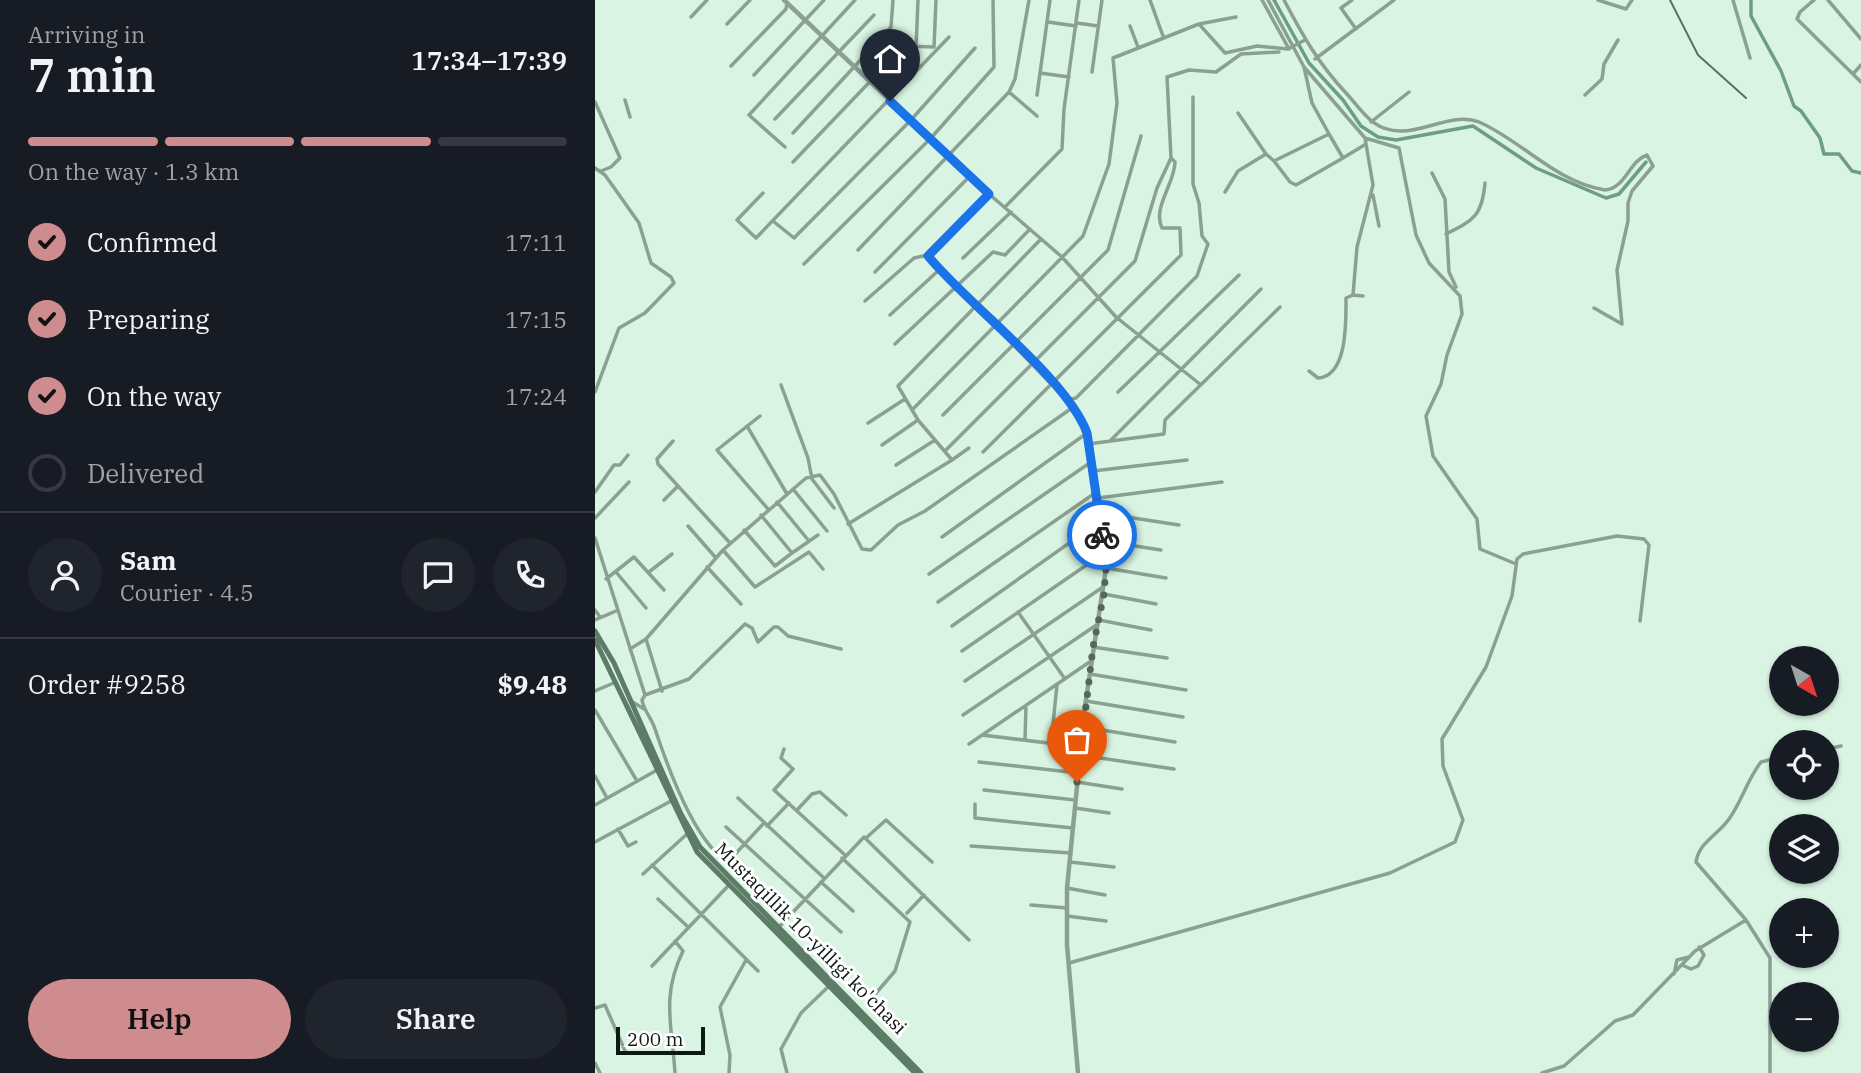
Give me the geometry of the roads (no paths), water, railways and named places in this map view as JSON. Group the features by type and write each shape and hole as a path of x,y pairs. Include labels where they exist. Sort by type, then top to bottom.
{"main road":[{"name":"Mustaqillik 10-yilligi ko'chasi","path":"595,631 700,847 921,1073"},
{"name":"Mustaqillik 10-yilligi ko'chasi","path":"595,640 697,852 915,1073"}],"street":[{"path":"691,17 707,0"},
{"path":"727,24 750,0"},
{"path":"754,75 824,0"},
{"path":"785,147 749,116 855,0"},
{"path":"793,132 891,27 893,0"},
{"path":"916,48 918,0"},
{"path":"793,162 904,46 934,47 936,0"},
{"path":"804,264 930,138 994,67 993,0"},
{"path":"857,250 1009,92 1029,0"},
{"path":"1037,95 1050,0"},
{"path":"1005,206 1062,149 1079,0"},
{"path":"1092,72 1102,0"},
{"path":"1150,0 1163,36"},
{"path":"1262,0 1290,48 1365,141 1373,181 1357,247 1353,295"},
{"path":"1268,0 1290,48"},
{"path":"1284,0 1315,58 1371,122 1400,132 1472,120 1501,135 1531,157 1605,190 1619,184 1641,157 1647,155 1653,166 1632,191 1617,270 1622,324 1594,308"},
{"path":"1352,0 1341,8 1356,29"},
{"path":"1315,58 1394,0"},
{"path":"1598,0 1626,9 1632,0"},
{"path":"1733,0 1750,58"},
{"path":"1814,0 1800,12 1797,19 1861,82"},
{"path":"1828,0 1861,39"},
{"path":"786,2 989,194 1062,257 1116,317 1201,385"},
{"path":"731,66 786,9 786,2"},
{"path":"775,119 874,15"},
{"path":"912,410 1083,236 1109,164 1117,103 1111,61 1163,36 1199,24 1236,17"},
{"path":"1048,22 1098,26"},
{"path":"1199,24 1225,52 1249,47 1290,48"},
{"path":"1130,26 1138,47"},
{"path":"762,193 737,220 756,238 949,37"},
{"path":"945,451 1135,261 1157,188 1171,158 1167,77 1189,70 1216,72 1241,54 1290,48 1305,40"},
{"path":"1584,95 1602,79 1604,64 1618,40"},
{"path":"773,221 793,238 911,120 975,48"},
{"path":"1852,75 1861,65"},
{"path":"1304,67 1312,103 1343,158"},
{"path":"1040,74 1069,77"},
{"path":"1009,92 1037,116"},
{"path":"1371,122 1409,92"},
{"path":"1067,400 1076,398 1197,276 1208,244 1202,236 1199,203 1193,184 1193,97"},
{"path":"625,100 630,117"},
{"path":"595,102 620,158 611,167 601,171"},
{"path":"1238,113 1266,153 1290,182 1296,185 1343,158 1365,141 1399,148 1416,235 1429,263 1456,290"},
{"path":"1274,161 1329,134"},
{"path":"943,415 1110,246 1141,136"},
{"path":"1226,191 1238,171 1266,153"},
{"path":"983,452 1181,255 1180,228 1162,228 1159,219 1174,172 1175,162 1171,158"},
{"path":"595,168 601,171 639,223 651,263 671,277 674,283 645,313 619,328 595,392"},
{"path":"1431,173 1445,199 1450,272 1462,314 1447,355 1441,384 1426,416 1433,456 1477,519 1480,549 1516,564"},
{"path":"875,272 970,176"},
{"path":"1446,234 1475,217 1483,201 1485,183"},
{"path":"1372,193 1379,226"},
{"path":"866,301 913,258 928,256 989,194"},
{"path":"963,258 1011,212"},
{"path":"895,344 993,252 1005,255 1030,229"},
{"path":"952,460 918,420 898,386 1041,239"},
{"path":"928,256 1067,400 1087,433 1101,513 1106,568 1086,701 1067,888 1066,916 1078,1073"},
{"path":"890,315 939,270"},
{"path":"1118,393 1239,275"},
{"path":"1110,442 1111,436 1261,289"},
{"path":"1310,371 1322,378 1333,369 1347,338 1346,298 1353,295 1363,296"},
{"path":"1088,444 1164,434 1165,420 1280,307"},
{"path":"781,385 808,458 810,476 834,508"},
{"path":"868,424 905,399"},
{"path":"629,649 646,639 730,543 810,476 820,475 834,494 862,549 871,550 898,525 925,511 1073,408"},
{"path":"760,416 717,450 768,509"},
{"path":"882,445 918,420"},
{"path":"747,425 787,494"},
{"path":"942,537 1087,433"},
{"path":"896,465 935,440"},
{"path":"673,441 656,461 730,543"},
{"path":"849,524 969,448"},
{"path":"595,492 614,465 620,465 628,456"},
{"path":"1093,471 1187,460"},
{"path":"929,574 1091,463"},
{"path":"595,518 629,481"},
{"path":"938,602 1098,495 1222,482"},
{"path":"664,500 678,486"},
{"path":"793,489 827,531"},
{"path":"777,502 809,541"},
{"path":"1101,513 1179,525"},
{"path":"761,515 792,553"},
{"path":"952,625 1101,521"},
{"path":"688,526 716,558"},
{"path":"744,530 775,566 818,535"},
{"path":"1069,962 1390,873 1455,842 1463,820 1443,766 1442,739 1486,667 1504,624 1516,564 1523,554 1563,544 1617,536 1641,537 1649,545 1640,621"},
{"path":"595,538 616,611 645,695"},
{"path":"1103,541 1161,550"},
{"path":"595,545 605,572"},
{"path":"723,550 755,587 809,552 823,569"},
{"path":"962,652 1104,553"},
{"path":"649,572 672,554"},
{"path":"606,579 634,557 664,590"},
{"path":"707,568 741,604"},
{"path":"1106,568 1166,578"},
{"path":"616,572 646,608"},
{"path":"965,681 1105,586"},
{"path":"1104,594 1156,604"},
{"path":"595,610 600,617"},
{"path":"595,620 616,611"},
{"path":"1018,612 1065,679"},
{"path":"963,715 1098,622 1151,630"},
{"path":"644,709 642,700 645,695 689,679 745,624 752,628 758,642 773,627 778,627 788,636 841,649"},
{"path":"646,639 662,691"},
{"path":"1093,647 1167,658"},
{"path":"969,744 1091,661"},
{"path":"1090,674 1187,690"},
{"path":"595,691 617,682"},
{"path":"1051,743 1056,685"},
{"path":"630,701 644,709 651,717 663,751 700,832 727,864 785,920"},
{"path":"1086,701 1183,717"},
{"path":"1025,740 1026,705"},
{"path":"595,710 637,781"},
{"path":"1083,727 1175,742"},
{"path":"982,735 1081,747"},
{"path":"784,749 781,758 793,769 774,790 910,922 895,971 871,999 887,1019"},
{"path":"1080,755 1174,769"},
{"path":"1769,760 1761,762 1727,822 1704,843 1697,856 1699,868 1746,920 1770,958 1770,1073"},
{"path":"979,762 1078,773"},
{"path":"595,805 657,770"},
{"path":"595,776 607,798"},
{"path":"1077,782 1122,789"},
{"path":"984,790 1075,800"},
{"path":"797,810 813,794 820,792 846,815"},
{"path":"738,798 853,911"},
{"path":"595,842 671,801"},
{"path":"727,864 789,803"},
{"path":"975,804 975,818 1073,828"},
{"path":"1075,808 1109,813"},
{"path":"778,929 843,856 886,820 932,863"},
{"path":"726,827 841,932"},
{"path":"618,829 628,846 636,842"},
{"path":"643,874 687,834"},
{"path":"866,838 969,940"},
{"path":"971,846 1071,853"},
{"path":"1070,862 1114,867"},
{"path":"652,865 758,971"},
{"path":"652,966 729,885"},
{"path":"1067,888 1105,894"},
{"path":"907,913 924,895"},
{"path":"658,899 688,927"},
{"path":"1031,905 1067,908"},
{"path":"1066,916 1106,922"},
{"path":"1542,1073 1564,1066 1615,1021 1633,1015 1699,947 1746,920"},
{"path":"675,942 683,951 672,971 670,989 675,1073"},
{"path":"1682,965 1691,969 1698,965 1704,955 1699,947"},
{"path":"1674,974 1677,960 1689,957"},
{"path":"730,1073 730,1055 720,1007 746,960"},
{"path":"787,1073 781,1049 801,1013 829,986"},
{"path":"595,1008 605,1005 626,1054"},
{"path":"595,1063 600,1073"}],"waterway":[{"path":"1274,0 1309,63 1343,100 1361,126 1378,137 1396,140 1473,126 1536,168 1606,198 1619,194 1646,162"},
{"path":"1670,0 1698,55 1746,98"},
{"path":"1751,0 1751,16 1781,71 1794,106 1801,111 1820,138 1824,154 1839,154 1852,171 1861,173"}]}
